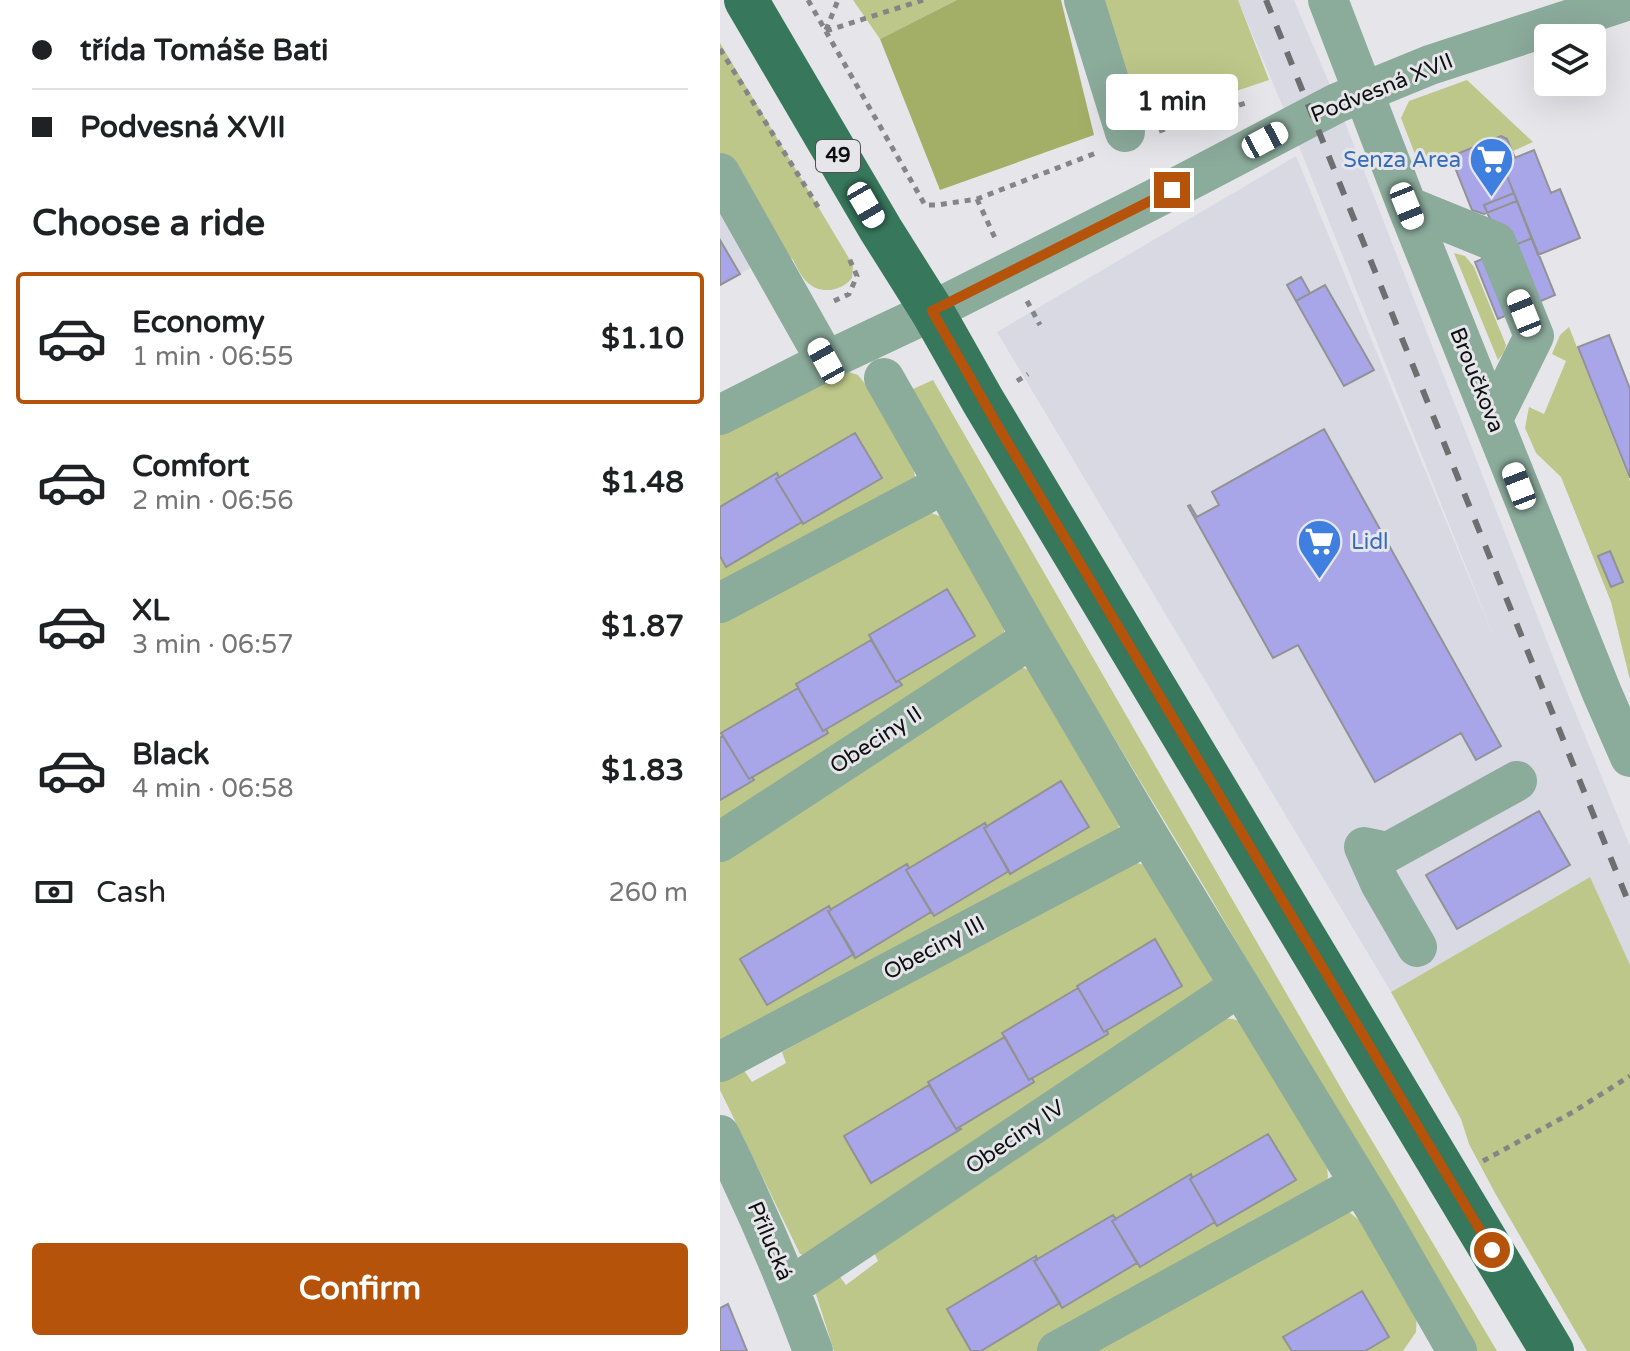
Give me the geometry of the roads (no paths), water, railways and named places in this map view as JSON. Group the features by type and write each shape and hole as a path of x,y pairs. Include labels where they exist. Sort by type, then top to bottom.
{"main road":[{"name":"49","path":"746,0 1552,1351"}],"street":[{"path":"1084,0 1128,138"},
{"name":"Broučkova","path":"1328,0 1407,206 1630,757"},
{"name":"Podvesná XVII","path":"720,415 1152,200 1364,90 1430,65 1629,0"},
{"path":"720,173 826,361"},
{"path":"1407,206 1496,242 1534,336 1493,419"},
{"path":"884,378 1148,835 1360,1184 1440,1345"},
{"path":"720,603 944,484"},
{"name":"Obeciny II","path":"720,842 1032,638"},
{"path":"1417,947 1380,883 1364,847 1388,852 1517,781"},
{"name":"Obeciny III","path":"720,1062 1148,835"},
{"name":"Obeciny IV","path":"790,1287 1240,986"},
{"name":"Přílucká","path":"720,1135 790,1287 813,1351"},
{"path":"1057,1351 1360,1184"}],"railway":[{"path":"1266,0 1630,906"}],"place":[{"name":"Senza Area","path":"1492,199"},
{"name":"Lidl","path":"1320,581"}]}
